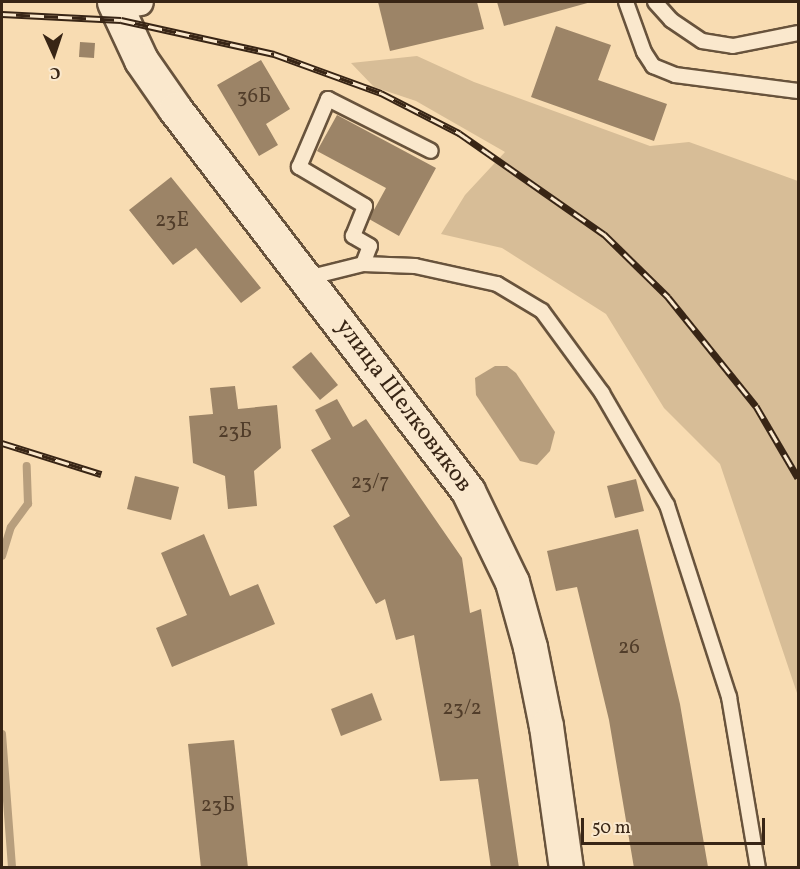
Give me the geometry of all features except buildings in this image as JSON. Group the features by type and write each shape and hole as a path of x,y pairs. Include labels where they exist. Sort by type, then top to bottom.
{"street":[{"name":"улица Шелковиков","path":"123,3 141,60 175,109 307,278 468,491 512,582 546,726 566,867"}],"lane":[{"path":"626,2 644,52 653,66 675,75 798,92"},
{"path":"655,2 671,20 702,41 733,46 798,33"},
{"path":"363,264 370,246 353,236 366,206 299,167 328,99 431,152"},
{"path":"307,278 363,264 416,266 497,284 542,311 602,393 667,506 729,698 759,867"}],"shaded area":[{"path":"417,56 474,82 650,146 689,142 798,181 798,696 720,464 664,408 606,314 502,248 441,234 465,195 505,152 416,101 374,87 351,63"},
{"path":"495,366 507,366 516,373 555,432 550,451 537,465 520,461 476,395 475,378"}],"waterway":[{"path":"2,556 11,527 28,504 27,466"},
{"path":"2,734 12,868"}],"railway":[{"path":"2,14 121,20 274,54 381,93 459,133 604,234 668,297 756,406 798,478"},
{"path":"2,443 101,474"}]}
